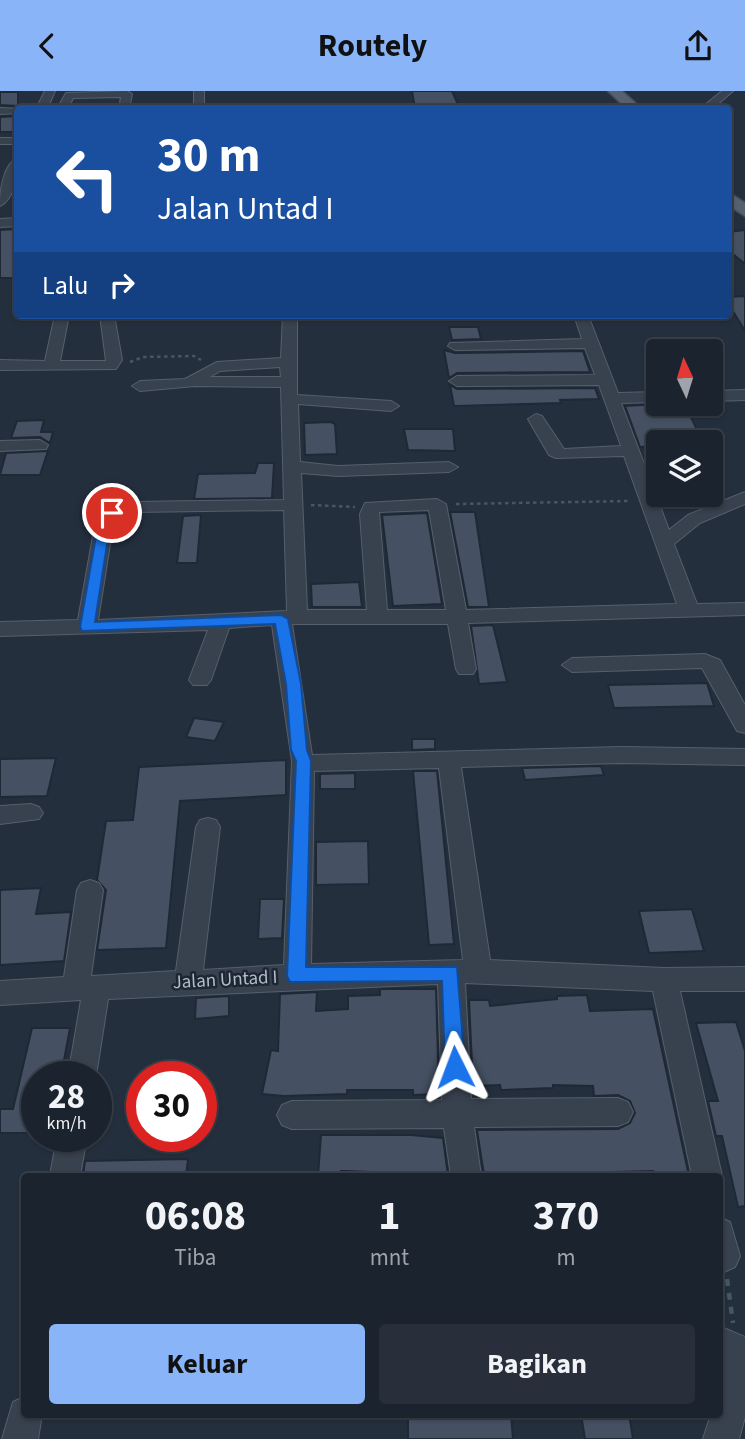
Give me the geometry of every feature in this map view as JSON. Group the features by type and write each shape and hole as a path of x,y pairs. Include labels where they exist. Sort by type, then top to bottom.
{"main road":[{"path":"601,91 617,105"},
{"path":"614,91 631,105"}],"street":[{"path":"710,105 728,91"},
{"path":"64,105 68,96 76,93 124,92"},
{"path":"0,202 14,169"},
{"path":"51,367 61,319"},
{"path":"0,365 111,366 113,348 108,319"},
{"path":"290,319 288,362 295,505 289,618 299,750 303,761 297,976"},
{"path":"582,319 646,492"},
{"path":"455,346 590,343"},
{"path":"192,382 217,367 288,362"},
{"path":"457,381 604,380"},
{"path":"140,386 192,382 290,390 391,406"},
{"path":"723,396 745,395"},
{"path":"613,398 646,397"},
{"path":"536,419 555,451 562,454 631,451"},
{"path":"0,446 40,445"},
{"path":"293,467 338,471 449,467"},
{"path":"665,542 694,519 745,498"},
{"path":"379,618 369,514 371,507 437,504 466,669"},
{"path":"87,627 104,525 112,513 130,507 295,505"},
{"path":"652,507 689,609"},
{"path":"0,629 221,623 289,618 457,618 689,609 745,610"},
{"path":"200,680 221,623"},
{"path":"572,665 705,661 713,665 745,725"},
{"path":"303,761 316,763 622,755 745,757"},
{"path":"449,760 464,972 457,1114 466,1173"},
{"path":"0,815 31,813"},
{"path":"188,982 208,827"},
{"path":"83,1061 90,890"},
{"name":"Jalan Untad I","path":"0,993 297,976 464,972 664,980 745,979"},
{"path":"664,980 706,1173"},
{"path":"292,1115 618,1112"},
{"path":"66,1173 69,1152"},
{"path":"721,1439 737,1386 727,1346"},
{"path":"20,1439 24,1418"}],"path":[{"path":"111,366 143,358 194,356 217,367"},
{"path":"437,504 646,500"},
{"path":"295,505 371,507"},
{"path":"723,1264 727,1346"}],"building":[{"path":"412,91 452,91 458,105 414,105"},
{"path":"0,92 18,92 18,105 0,105"},
{"path":"14,116 14,132 0,132 0,117"},
{"path":"14,229 14,278 0,278 0,230"},
{"path":"745,230 745,264 732,253 732,232"},
{"path":"745,296 745,331 732,310 732,297"},
{"path":"449,327 478,327 481,339 452,340"},
{"path":"444,350 455,353 583,351 590,372 457,373 449,378"},
{"path":"450,385 457,389 595,388 599,399 560,400 561,403 454,406"},
{"path":"646,405 646,417 691,417 697,430 646,430 646,447 640,447 625,406"},
{"path":"44,420 41,432 53,432 50,443 40,437 11,438 17,421"},
{"path":"304,423 335,424 337,454 305,455"},
{"path":"404,429 453,429 455,451 408,450"},
{"path":"48,451 40,475 0,475 6,453"},
{"path":"258,463 274,463 272,498 194,499 198,474 255,473"},
{"path":"450,512 475,512 489,607 468,607"},
{"path":"427,513 442,604 393,606 382,515"},
{"path":"201,515 197,563 177,563 183,516"},
{"path":"359,582 362,607 312,607 311,584"},
{"path":"493,625 507,682 479,684 471,626"},
{"path":"707,683 714,706 614,708 608,685"},
{"path":"194,718 224,722 215,741 186,737"},
{"path":"412,739 435,739 435,749 412,750"},
{"path":"56,758 47,796 0,797 0,759"},
{"path":"286,760 286,795 180,801 166,948 97,950 106,890 97,880 106,821 133,820 139,767"},
{"path":"601,766 604,775 525,780 522,768"},
{"path":"413,771 437,771 454,944 429,945"},
{"path":"355,773 355,789 320,789 320,774"},
{"path":"368,841 369,884 316,885 316,842"},
{"path":"41,888 36,914 71,912 64,961 0,965 0,890"},
{"path":"260,899 284,899 282,938 258,939"},
{"path":"692,909 704,951 649,953 639,911"},
{"path":"380,989 436,989 439,1094 413,1095 413,1090 347,1090 347,1094 262,1094 271,1050 278,1051 280,994 317,992 316,1011 348,1009 348,996 380,995"},
{"path":"587,995 590,1011 653,1009 688,1173 484,1173 477,1130 618,1129 630,1123 635,1113 630,1101 618,1095 594,1096 593,1086 553,1085 553,1088 501,1090 500,1085 473,1086 469,1000 489,1000 490,1006 557,999 557,996"},
{"path":"229,996 229,1016 195,1019 196,998"},
{"path":"736,1022 745,1051 745,1206 738,1207 722,1136 716,1136 708,1101 718,1101 696,1023"},
{"path":"32,1028 70,1028 64,1061 24,1061"},
{"path":"21,1075 21,1133 0,1133 0,1109 13,1109"},
{"path":"321,1135 411,1135 443,1138 448,1173 318,1173"},
{"path":"188,1159 186,1173 83,1173 85,1161"},
{"path":"408,1418 511,1418 513,1439 408,1439"},
{"path":"582,1418 630,1418 633,1439 585,1439"}],"route":[{"path":"112,513 104,525 87,627 281,619 289,651 299,750 303,761 297,976 451,973 455,1067"}]}
